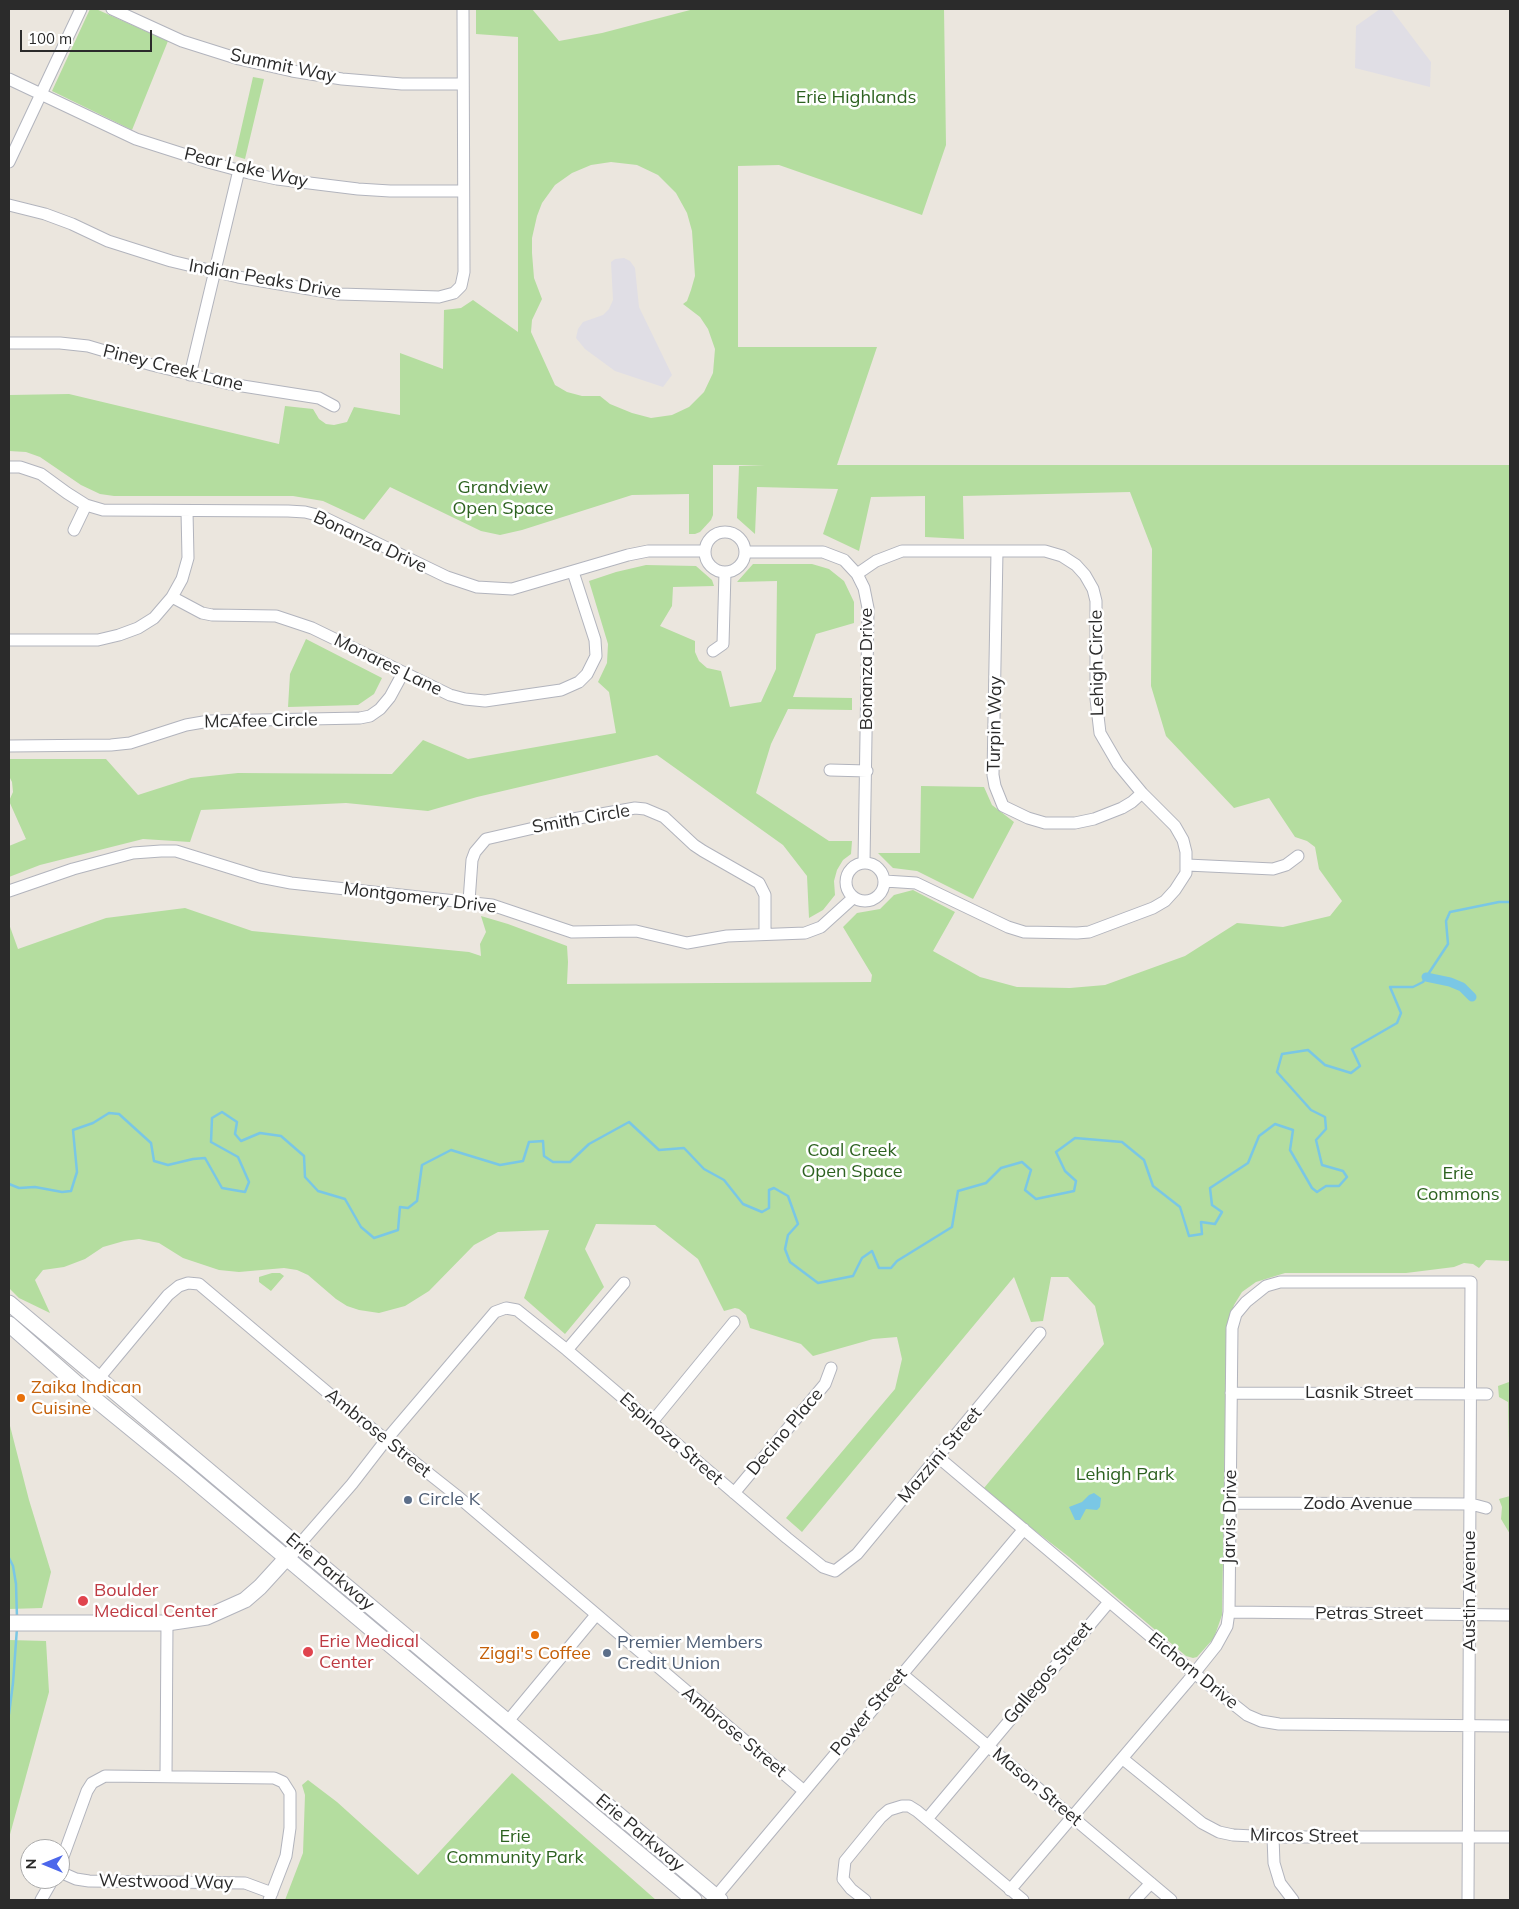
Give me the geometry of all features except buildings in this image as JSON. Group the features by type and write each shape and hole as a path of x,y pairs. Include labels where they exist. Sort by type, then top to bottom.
{"main road":[{"name":"Erie Parkway","path":"9,1303 508,1721 716,1899"},
{"name":"Erie Parkway","path":"9,1324 86,1391 694,1900"},
{"path":"9,1623 167,1623 208,1617 245,1600 260,1587 298,1546"}],"street":[{"path":"9,162 81,9"},
{"name":"Summit Way","path":"112,9 182,41 239,59 292,71 359,81 402,84 463,84"},
{"name":"Indian Peaks Drive","path":"9,205 45,214 108,241 171,261 292,287 339,294 439,297 454,293 461,286 464,272 463,9"},
{"name":"Pear Lake Way","path":"9,78 136,139 183,155 239,170 277,179 358,189 463,191"},
{"path":"190,375 213,271 239,170"},
{"name":"Piney Creek Lane","path":"9,343 60,343 88,346 190,375 275,392 319,398 334,406"},
{"name":"Bonanza Drive","path":"9,467 20,467 41,474 67,494 86,505 103,510 288,511 321,516 447,577 477,588 512,589 628,555 648,551 705,551"},
{"path":"74,530 86,505"},
{"path":"9,640 98,640 138,628 154,618 172,597 182,579 188,558 188,511"},
{"path":"720,532 727,532 740,538 745,552 742,564 732,571 725,572 717,571 711,566 706,559 705,551 709,539 720,532"},
{"name":"Turpin Way","path":"997,550 993,775 995,786 1004,806 1028,818 1045,823 1075,823 1094,819 1122,808 1142,793"},
{"name":"Lehigh Circle","path":"857,574 876,561 902,551 1045,551 1062,556 1076,565 1085,575 1093,589 1096,601 1096,699 1100,733 1118,764 1142,793 1175,826 1183,840 1187,865"},
{"name":"Bonanza Drive","path":"745,552 823,552 844,560 857,574 864,588 868,608 867,768"},
{"name":"Monares Lane","path":"172,597 192,608 212,615 276,616 312,628 450,694 465,699 486,700 561,690 578,682 587,674 596,656 595,640 572,572"},
{"path":"713,651 723,644 725,572"},
{"name":"McAfee Circle","path":"9,746 111,746 130,743 186,725 210,721 360,718 370,716 380,709 390,697 403,673"},
{"path":"830,770 867,768 864,863"},
{"name":"Smith Circle","path":"469,902 472,860 475,852 486,839 573,819 635,808 645,809 664,817 699,848 759,883 765,895 765,934"},
{"name":"Montgomery Drive","path":"9,890 95,862 133,853 161,850 183,853 260,878 492,905 572,932 636,931 687,943 726,936 805,933 821,927 854,898"},
{"path":"885,881 916,883 1008,927 1024,932 1076,933 1089,932 1154,908 1165,901 1176,890 1186,873 1187,865 1273,869 1286,865 1298,856"},
{"path":"864,863 880,870 885,881 881,893 871,901 865,902 854,898 849,893 846,880 852,868 864,863"},
{"name":"Ambrose Street","path":"99,1378 168,1295 178,1286 188,1282 199,1284 456,1496 804,1791"},
{"name":"Jarvis Drive","path":"1010,1890 1194,1673 1216,1646 1227,1626 1229,1612 1232,1328 1236,1314 1246,1302 1266,1286 1280,1282 1471,1282"},
{"name":"Austin Avenue","path":"1468,1900 1471,1282"},
{"path":"567,1350 624,1284"},
{"name":"Espinoza Street","path":"386,1440 495,1312 506,1308 516,1310 567,1350 787,1538 823,1567 835,1571"},
{"path":"652,1422 734,1322"},
{"name":"Mazzini Street","path":"835,1571 858,1554 1040,1333"},
{"name":"Decino Place","path":"734,1493 825,1384 831,1368"},
{"name":"Lasnik Street","path":"1231,1393 1487,1394"},
{"path":"298,1546 352,1484 386,1440"},
{"name":"Eichorn Drive","path":"938,1457 1194,1673 1247,1714 1261,1720 1279,1724 1510,1726"},
{"name":"Zodo Avenue","path":"1230,1504 1470,1504 1486,1508"},
{"name":"Power Street","path":"716,1899 1024,1529"},
{"name":"Gallegos Street","path":"927,1819 987,1745 1109,1602"},
{"name":"Petras Street","path":"1229,1612 1510,1614"},
{"path":"508,1721 596,1615"},
{"path":"166,1776 167,1623"},
{"name":"Mason Street","path":"902,1674 1172,1900"},
{"name":"Mircos Street","path":"1123,1759 1202,1823 1219,1832 1233,1835 1273,1837 1510,1837"},
{"path":"69,1839 87,1791 92,1783 105,1776 274,1778 283,1782 290,1793 290,1842 270,1897"},
{"path":"865,1900 843,1879 845,1861 889,1810 909,1806 1023,1900"},
{"path":"1273,1837 1273,1856 1280,1883 1293,1900"},
{"name":"Westwood Way","path":"70,1876 89,1881 245,1883 270,1897"},
{"path":"1135,1900 1151,1883"},
{"path":"41,1900 47,1889"}],"shaded area":[{"path":"1380,9 1391,9 1431,62 1430,87 1355,68 1356,26"},
{"path":"624,258 630,261 635,268 639,307 672,375 663,387 615,371 585,349 576,338 578,329 583,322 603,315 609,309 613,300 611,262 615,259"}],"green space":[{"path":"90,9 96,9 168,41 132,130 52,91"},
{"name":"Coal Creek Open Space","path":"476,9 532,9 559,41 602,33 694,9 944,9 946,145 922,215 779,165 738,166 738,347 877,347 837,465 1510,465 1510,1261 1486,1260 1479,1268 1473,1264 1464,1263 1454,1267 1406,1273 1285,1273 1256,1282 1242,1292 1234,1305 1227,1326 1222,1615 1214,1638 1197,1657 1186,1656 984,1488 1104,1344 1095,1306 1068,1277 1051,1277 1043,1321 1031,1322 1014,1277 802,1532 786,1518 895,1389 902,1359 897,1337 873,1339 813,1356 801,1344 750,1328 746,1315 739,1309 735,1308 724,1311 698,1259 655,1225 596,1224 585,1249 604,1287 565,1334 524,1298 549,1230 498,1232 474,1245 429,1291 405,1306 379,1313 347,1306 308,1275 297,1270 284,1268 239,1272 219,1270 183,1258 159,1243 139,1239 103,1247 85,1259 64,1267 43,1270 35,1280 50,1313 19,1298 9,1288 9,924 18,949 106,918 185,908 252,931 469,952 481,956 480,944 486,932 481,916 567,946 567,984 871,982 872,975 843,927 857,913 880,909 894,895 913,890 955,912 933,951 980,977 1017,987 1070,988 1105,985 1185,956 1237,923 1283,927 1330,916 1342,901 1319,869 1315,847 1307,841 1295,837 1269,798 1234,808 1166,736 1151,686 1152,549 1130,492 963,496 964,539 925,537 925,496 871,497 859,551 823,534 838,489 757,487 755,534 737,518 739,466 765,465 713,465 713,515 700,532 695,534 689,534 689,494 632,495 522,530 500,535 481,531 390,487 364,520 323,501 293,496 114,496 100,494 81,485 40,457 26,452 9,451 9,355 10,395 69,394 279,444 285,406 313,409 319,419 326,424 334,425 347,422 354,407 400,415 400,353 443,369 444,310 461,308 473,300 518,332 518,37 476,34","holes":["611,162 637,165 658,175 676,193 687,213 692,231 695,276 687,301 683,304 700,317 708,329 715,349 713,373 704,392 689,407 672,415 651,418 610,404 600,396 582,396 567,392 555,385 531,332 532,320 542,299 534,278 532,253 532,238 542,203 555,185 572,173 591,165"]},
{"path":"253,77 264,79 245,159 235,156"},
{"path":"753,564 812,564 829,569 844,581 854,602 854,623 816,634 793,697 852,698 852,710 788,709 771,744 756,793 829,841 852,841 851,854 843,860 837,870 834,881 835,895 823,910 809,918 807,876 783,845 657,755 477,797 428,811 346,803 201,810 190,842 143,839 40,865 9,877 9,846 26,839 9,801 13,792 9,776 9,759 106,759 138,795 191,778 238,773 392,774 423,740 468,759 616,733 609,692 598,682 607,663 608,644 589,581 646,565 696,566 712,580 714,586 673,587 672,606 660,626 695,641 695,652 699,661 707,668 721,671 730,707 761,702 776,669 777,581 737,582"},
{"path":"306,639 382,678 374,694 358,705 288,707 290,674"},
{"path":"921,786 984,787 992,805 1014,822 973,899 917,871 893,868 878,853 920,853"},
{"path":"280,1273 284,1276 271,1291 259,1282 259,1277"},
{"path":"1509,1341 1510,1496 1508,1402 1499,1397 1498,1386 1509,1382"},
{"path":"9,1422 29,1500 51,1572 42,1608 9,1609"},
{"path":"1510,1496 1510,1534 1501,1519 1502,1507 1499,1499"},
{"path":"9,1640 46,1641 49,1692 9,1838"},
{"name":"Erie Community Park","path":"512,1773 656,1900 285,1900 303,1853 305,1795 302,1785 308,1780 337,1802 418,1875"}],"water":[{"path":"1094,1493 1101,1498 1100,1507 1097,1510 1086,1509 1080,1520 1075,1520 1069,1507 1082,1502"}],"waterway":[{"path":"9,1184 19,1188 35,1187 62,1192 71,1191 77,1172 73,1130 93,1123 109,1113 119,1114 151,1143 154,1161 168,1165 205,1158 222,1188 245,1192 249,1182 238,1157 211,1142 212,1118 222,1112 237,1122 235,1134 241,1141 260,1133 281,1136 304,1156 305,1177 318,1191 345,1199 361,1227 374,1238 398,1230 400,1207 408,1208 417,1201 422,1165 451,1150 500,1165 523,1161 529,1142 543,1141 544,1156 553,1162 570,1162 589,1144 629,1122 659,1150 684,1148 704,1169 724,1180 743,1204 762,1212 769,1208 769,1190 774,1188 788,1196 798,1224 788,1235 785,1249 790,1262 818,1283 853,1276 862,1258 872,1251 879,1268 891,1268 897,1261 952,1227 958,1191 986,1183 1001,1168 1022,1162 1031,1170 1025,1190 1036,1199 1074,1191 1076,1181 1065,1171 1056,1152 1075,1138 1122,1142 1144,1160 1153,1186 1180,1207 1189,1236 1202,1234 1201,1222 1215,1224 1222,1212 1212,1205 1210,1188 1248,1163 1259,1136 1275,1124 1293,1130 1290,1150 1312,1188 1317,1192 1326,1186 1339,1186 1347,1177 1343,1171 1322,1165 1316,1140 1326,1129 1325,1117 1311,1110 1277,1072 1282,1054 1308,1050 1325,1065 1351,1073 1360,1066 1352,1049 1397,1023 1401,1013 1390,987 1413,987 1423,982 1448,944 1446,921 1450,912 1499,902 1510,902"},
{"path":"1426,977 1450,982 1462,987 1472,997"},
{"path":"9,1558 13,1566 16,1584 17,1618"},
{"path":"9,1714 17,1628"}],"place":[{"name":"Zaika Indican Cuisine","path":"21,1398"},
{"name":"Circle K","path":"408,1500"},
{"name":"Boulder Medical Center","path":"83,1601"},
{"name":"Ziggi's Coffee","path":"535,1635"},
{"name":"Erie Medical Center","path":"308,1652"},
{"name":"Premier Members Credit Union","path":"607,1653"}],"park label":[{"name":"Erie Highlands","path":"856,98"},
{"name":"Grandview Open Space","path":"503,498"},
{"name":"Erie Commons","path":"1458,1184"},
{"name":"Lehigh Park","path":"1125,1475"}]}
